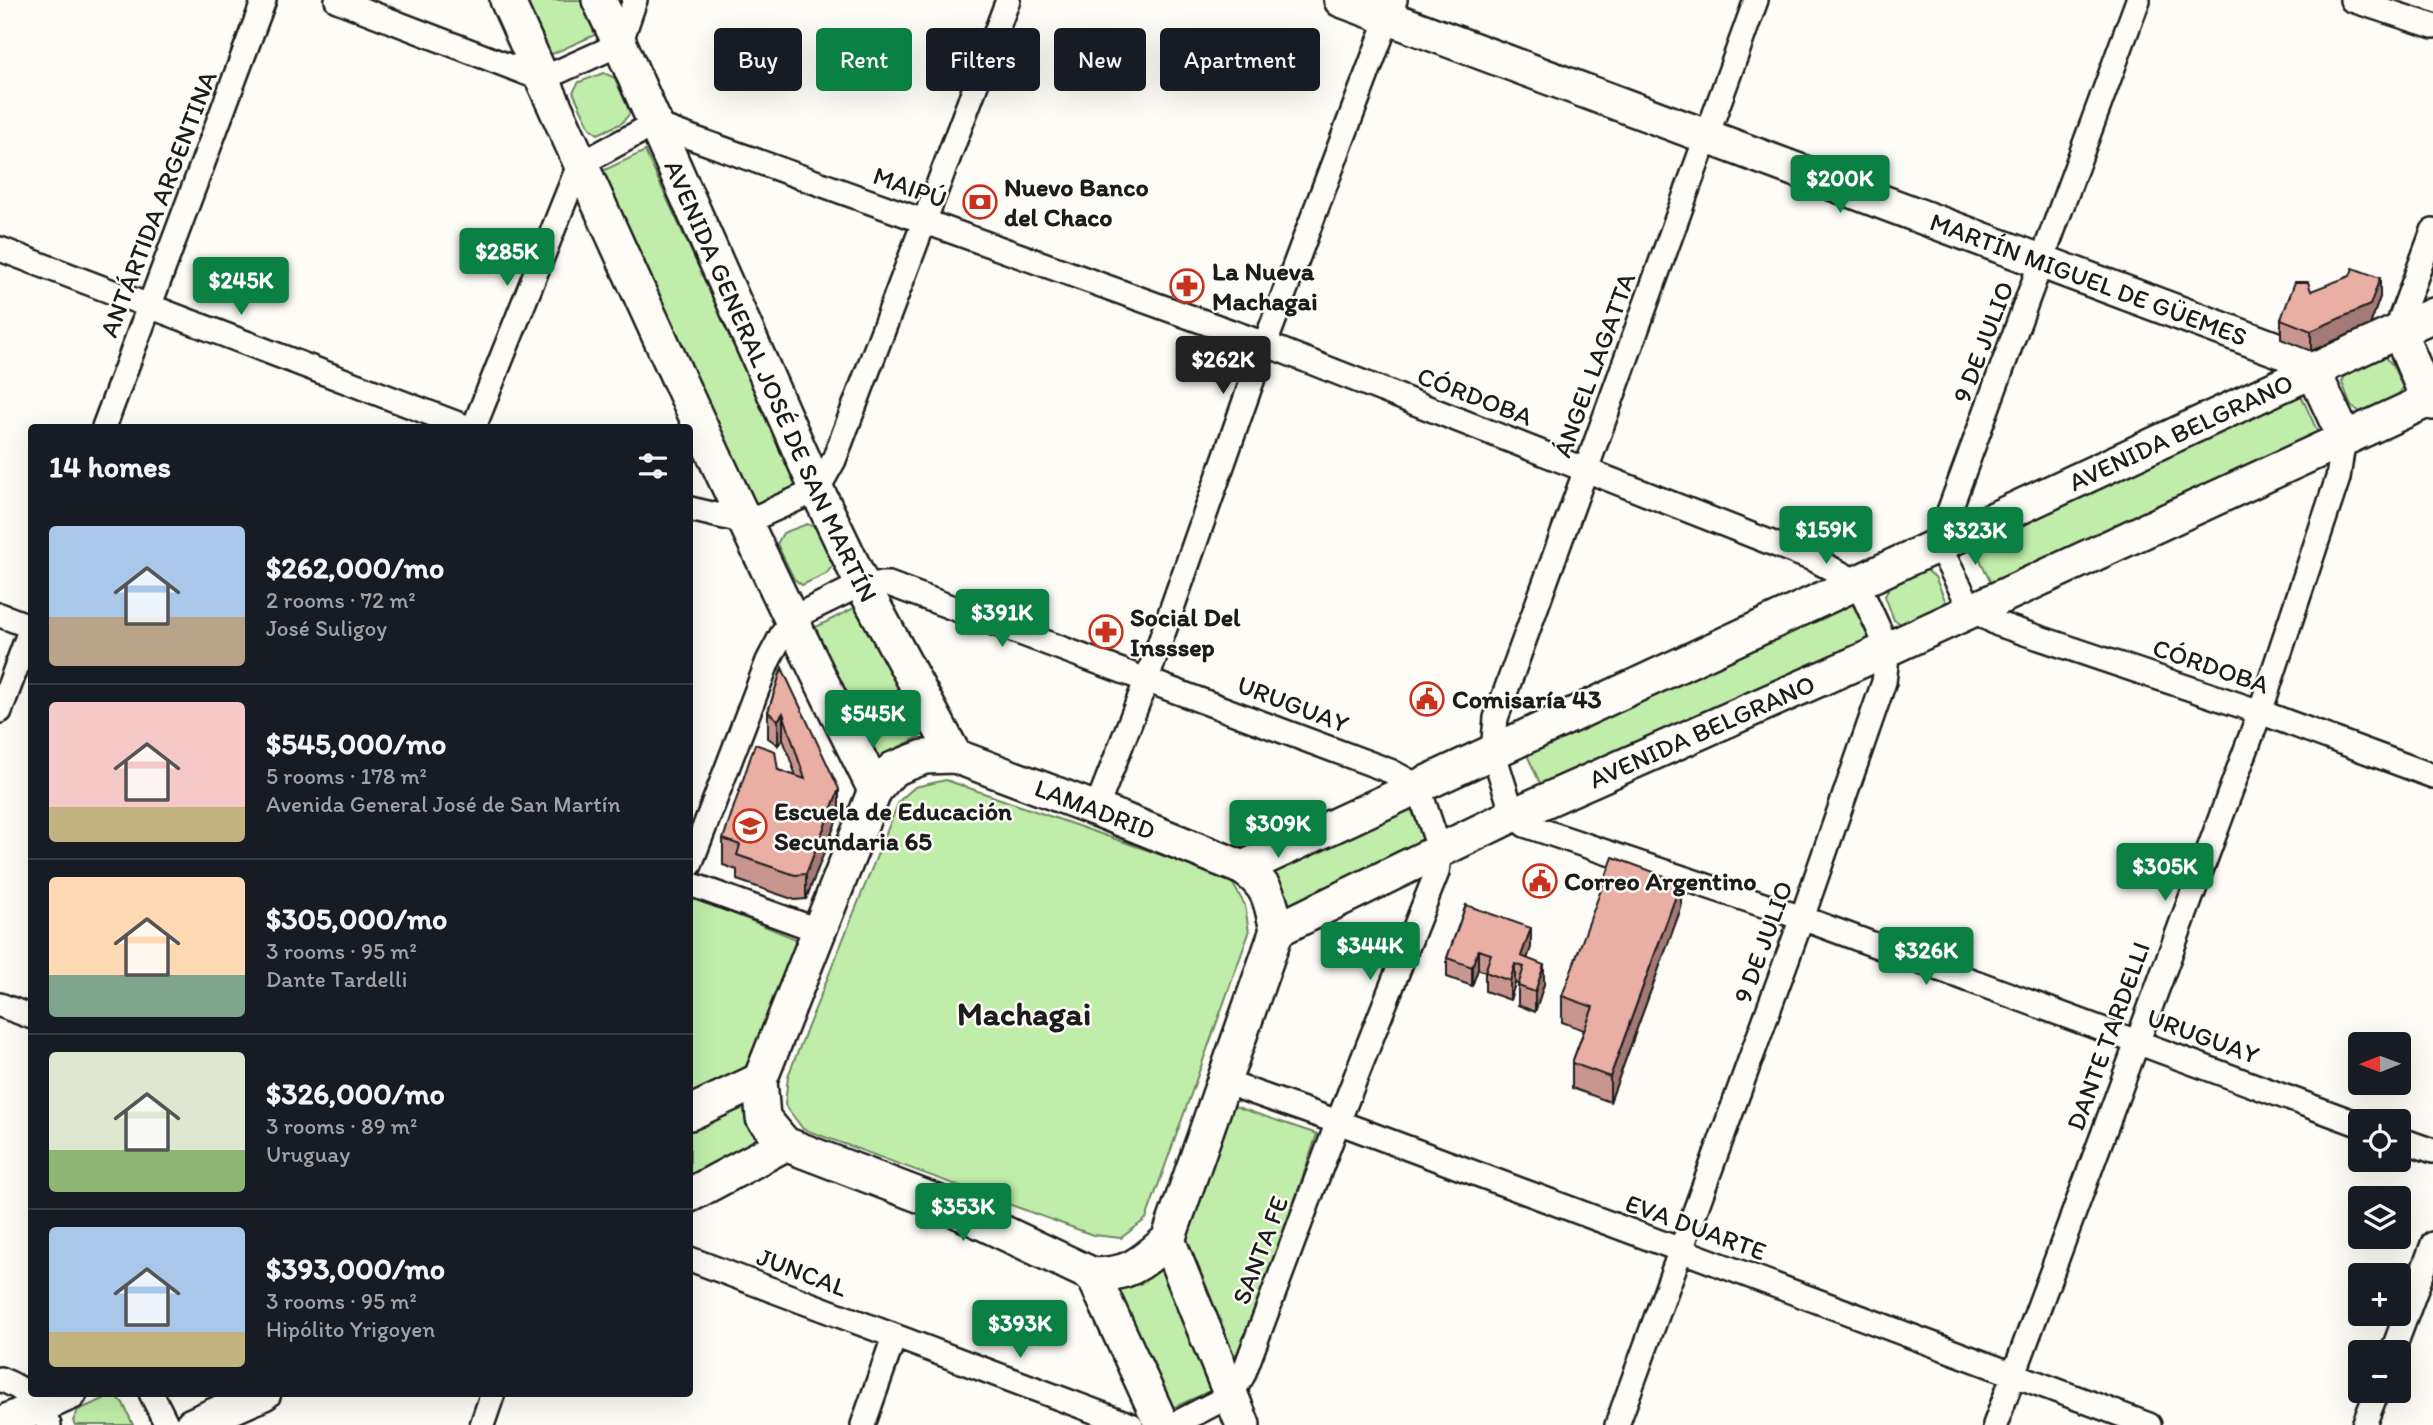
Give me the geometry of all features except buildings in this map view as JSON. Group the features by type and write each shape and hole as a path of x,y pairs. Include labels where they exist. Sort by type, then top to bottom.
{"street":[{"name":"ANTÁRTIDA ARGENTINA","path":"105,424 264,0"},
{"path":"337,0 542,79 620,44 635,0"},
{"path":"507,0 579,165 790,620 875,790 760,1080 763,1118 785,1144 945,1205 1093,1275 1115,1274 1139,1265 1168,1240 1277,930"},
{"name":"AVENIDA GENERAL JOSÉ DE SAN MARTÍN","path":"599,0 817,490 862,584 955,756"},
{"path":"693,510 746,522 817,490 834,460 1008,0"},
{"name":"MARTÍN MIGUEL DE GÜEMES","path":"1341,0 1391,9 1706,136 2284,352 2313,370"},
{"name":"ÁNGEL LAGATTA","path":"1493,751 1496,718 1756,0"},
{"name":"9 DE JULIO","path":"1939,546 1944,525 2138,0"},
{"path":"2352,0 2433,26"},
{"path":"1097,809 1147,679 1265,344 1391,9"},
{"path":"475,424 579,165 654,124"},
{"name":"MAIPÚ","path":"654,124 1265,344"},
{"path":"2431,400 2399,331 2401,317 2433,231"},
{"path":"0,250 458,424"},
{"name":"AVENIDA BELGRANO","path":"1243,868 2433,315"},
{"name":"CÓRDOBA","path":"1265,344 1815,560 1857,582"},
{"path":"2313,370 2344,437"},
{"name":"AVENIDA BELGRANO","path":"1277,930 1513,815 1888,649 2344,437 2431,400"},
{"name":"DANTE TARDELLI","path":"1996,1425 2260,712 2338,478 2344,437"},
{"path":"1939,546 1972,609"},
{"path":"1857,582 1888,649"},
{"path":"693,857 768,661 790,620 862,584"},
{"name":"URUGUAY","path":"862,584 889,584 1390,771 1418,786"},
{"name":"CÓRDOBA","path":"1972,609 1998,624 2260,712 2433,776"},
{"path":"0,615 28,625"},
{"path":"0,711 28,634"},
{"name":"9 DE JULIO","path":"1616,1425 1802,918 1884,682 1888,649"},
{"path":"1493,751 1513,815"},
{"name":"LAMADRID","path":"875,790 892,769 924,757 955,756 1243,868 1259,879 1269,894 1277,930"},
{"path":"1418,786 1440,851"},
{"name":"URUGUAY","path":"1513,815 1525,825 1802,918 2348,1120"},
{"name":"SANTA FE","path":"1237,1410 1243,1375 1338,1122 1437,872 1440,851"},
{"path":"693,885 820,932"},
{"path":"0,1005 28,1016"},
{"path":"693,1113 760,1080"},
{"name":"EVA DUARTE","path":"1224,1082 1338,1122 2149,1425"},
{"path":"2411,1143 2433,1151"},
{"path":"693,1193 785,1144"},
{"path":"1168,1240 1237,1410 1173,1425"},
{"path":"2397,1340 2433,1244"},
{"name":"JUNCAL","path":"693,1260 1131,1425"},
{"path":"1093,1275 1162,1425"},
{"path":"863,1425 894,1337"},
{"path":"0,1379 20,1387 28,1396"},
{"path":"29,1397 44,1415"},
{"path":"0,1424 44,1415 65,1397"},
{"path":"153,1397 167,1425"},
{"path":"192,1425 255,1397"},
{"path":"482,1425 492,1397"},
{"path":"2364,1425 2372,1403"}],"green space":[{"path":"525,0 583,0 599,33 550,55"},
{"path":"604,73 615,78 630,113 622,123 598,134 590,128 573,92 579,82"},
{"path":"645,151 801,489 754,511 598,173"},
{"path":"2382,355 2392,364 2403,388 2397,396 2362,413 2351,406 2342,382 2347,371"},
{"path":"2300,393 2320,437 1993,588 1973,544"},
{"path":"807,524 819,529 834,564 826,574 802,585 794,579 777,544 783,533"},
{"path":"1925,569 1935,577 1946,602 1940,610 1905,626 1894,620 1885,596 1890,585"},
{"path":"1851,596 1871,639 1543,790 1523,746"},
{"path":"862,604 925,734 878,758 814,628"},
{"path":"946,780 1230,879 1245,905 1249,933 1146,1219 1121,1238 1093,1235 803,1129 785,1105 788,1076 899,801 915,787"},
{"path":"1408,803 1428,846 1286,913 1266,869"},
{"path":"693,897 801,941 750,1074 693,1096"},
{"path":"741,1101 762,1144 693,1178 693,1125"},
{"path":"1228,1104 1317,1134 1244,1352 1227,1356 1179,1242"},
{"path":"1162,1263 1217,1388 1170,1409 1115,1284"},
{"path":"108,1397 116,1397 123,1403 133,1425 75,1425 73,1421 78,1410"}],"place":[{"name":"Nuevo Banco del Chaco","path":"980,202"},
{"name":"La Nueva Machagai","path":"1187,286"},
{"name":"Social Del Insssep","path":"1106,632"},
{"name":"Comisaría 43","path":"1427,699"},
{"name":"Escuela de Educación Secundaria 65","path":"750,826"},
{"name":"Correo Argentino","path":"1540,881"}],"district":[{"name":"Machagai","path":"1024,1013"}]}
